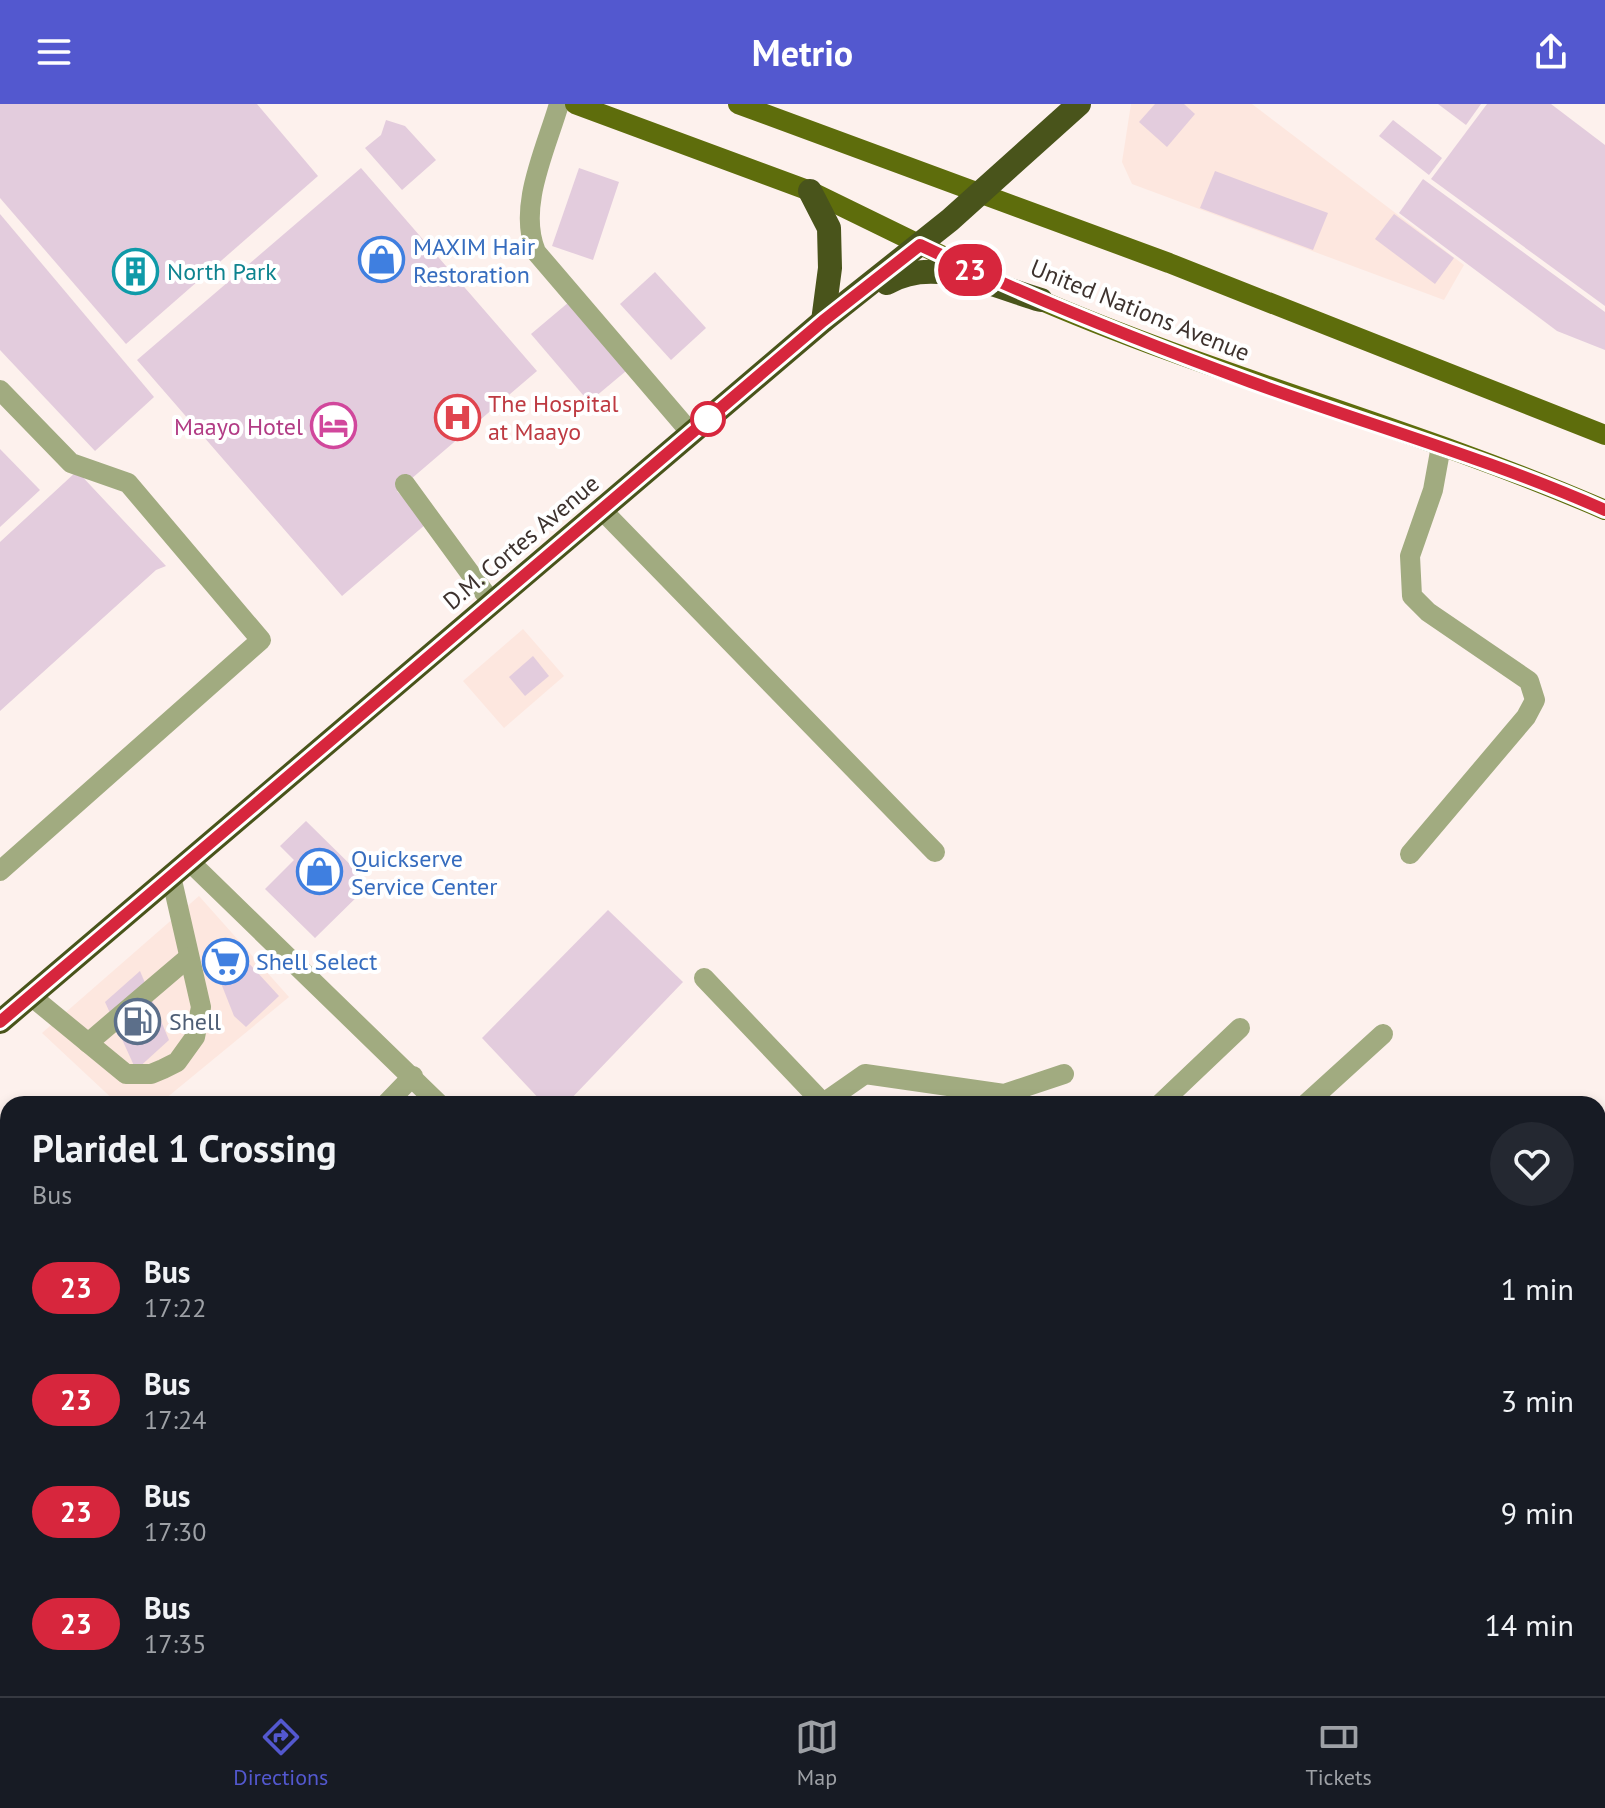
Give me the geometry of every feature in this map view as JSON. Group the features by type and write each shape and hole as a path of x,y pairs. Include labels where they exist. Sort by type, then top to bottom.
{"highway":[{"name":"D.M. Cortes Avenue","path":"0,1022 823,321 920,245 1079,104"},
{"path":"810,191 829,228 830,268 823,321"},
{"path":"823,321 901,274 918,269 937,270 1041,300"}],"main road":[{"name":"United Nations Avenue","path":"575,104 810,191 1041,300 1252,382 1441,446 1605,510"},
{"path":"738,104 982,192 1605,435"}],"street":[{"path":"559,104 527,216 530,238 536,252 691,433"},
{"path":"0,390 71,463 128,483 261,640 0,871"},
{"path":"1410,854 1526,717 1535,700 1529,681 1428,612 1412,596 1410,556 1433,490 1441,446"},
{"path":"405,484 492,603"},
{"path":"602,510 935,852"},
{"path":"31,996 126,1074 151,1074 177,1062 195,1037 201,1007 189,957 180,869"},
{"path":"180,869 413,1076 432,1096"},
{"path":"88,1043 189,957"},
{"path":"704,978 815,1096"},
{"path":"1168,1096 1240,1028"},
{"path":"1315,1096 1383,1034"},
{"path":"834,1096 865,1074 1004,1094 1064,1074"},
{"path":"394,1096 413,1076"}],"shaded area":[{"path":"1131,104 1252,104 1464,265 1444,300 1132,184 1122,162"},
{"path":"523,629 564,676 504,728 463,681"},
{"path":"199,896 289,997 169,1096 109,1096 42,1033"}],"building":[{"name":"North Park","path":"0,104 257,104 318,176 126,344 0,198"},
{"path":"1155,104 1184,104 1195,114 1167,147 1139,122"},
{"path":"1438,104 1481,104 1466,125"},
{"path":"1487,104 1551,104 1605,145 1605,306 1431,179"},
{"path":"386,120 405,126 436,160 402,190 365,148 381,135"},
{"path":"1393,120 1442,158 1429,175 1379,136"},
{"name":"Maayo Hotel","path":"361,168 537,371 397,491 426,524 342,596 137,360"},
{"path":"579,168 619,182 593,260 552,246"},
{"path":"1215,171 1328,213 1313,250 1200,208"},
{"path":"1423,179 1605,312 1605,350 1557,331 1399,213"},
{"path":"0,214 154,397 95,451 0,350"},
{"path":"1394,214 1454,258 1435,284 1375,239"},
{"path":"655,272 706,328 671,360 620,304"},
{"path":"569,302 626,371 589,402 531,334"},
{"path":"0,449 40,490 0,527"},
{"path":"77,471 166,566 156,570 0,711 0,542"},
{"path":"533,656 549,676 525,696 509,677"},
{"name":"Quickserve Service Center","path":"306,821 370,884 315,938 265,889 294,860 280,846"},
{"path":"608,910 683,982 574,1096 536,1096 482,1038"},
{"path":"233,946 279,996 246,1027 234,1016 213,963"},
{"name":"Shell","path":"140,971 169,1040 136,1070 105,1002"}],"bus line":[{"name":"23","path":"0,1022 823,321 920,245 1041,300 1226,372 1441,446 1605,510"}],"place":[{"name":"MAXIM Hair Restoration","path":"382,260"},
{"name":"North Park","path":"136,271"},
{"name":"The Hospital at Maayo","path":"457,417"},
{"name":"Maayo Hotel","path":"334,426"},
{"name":"Quickserve Service Center","path":"320,872"},
{"name":"Shell Select","path":"225,961"},
{"name":"Shell","path":"138,1021"}]}
